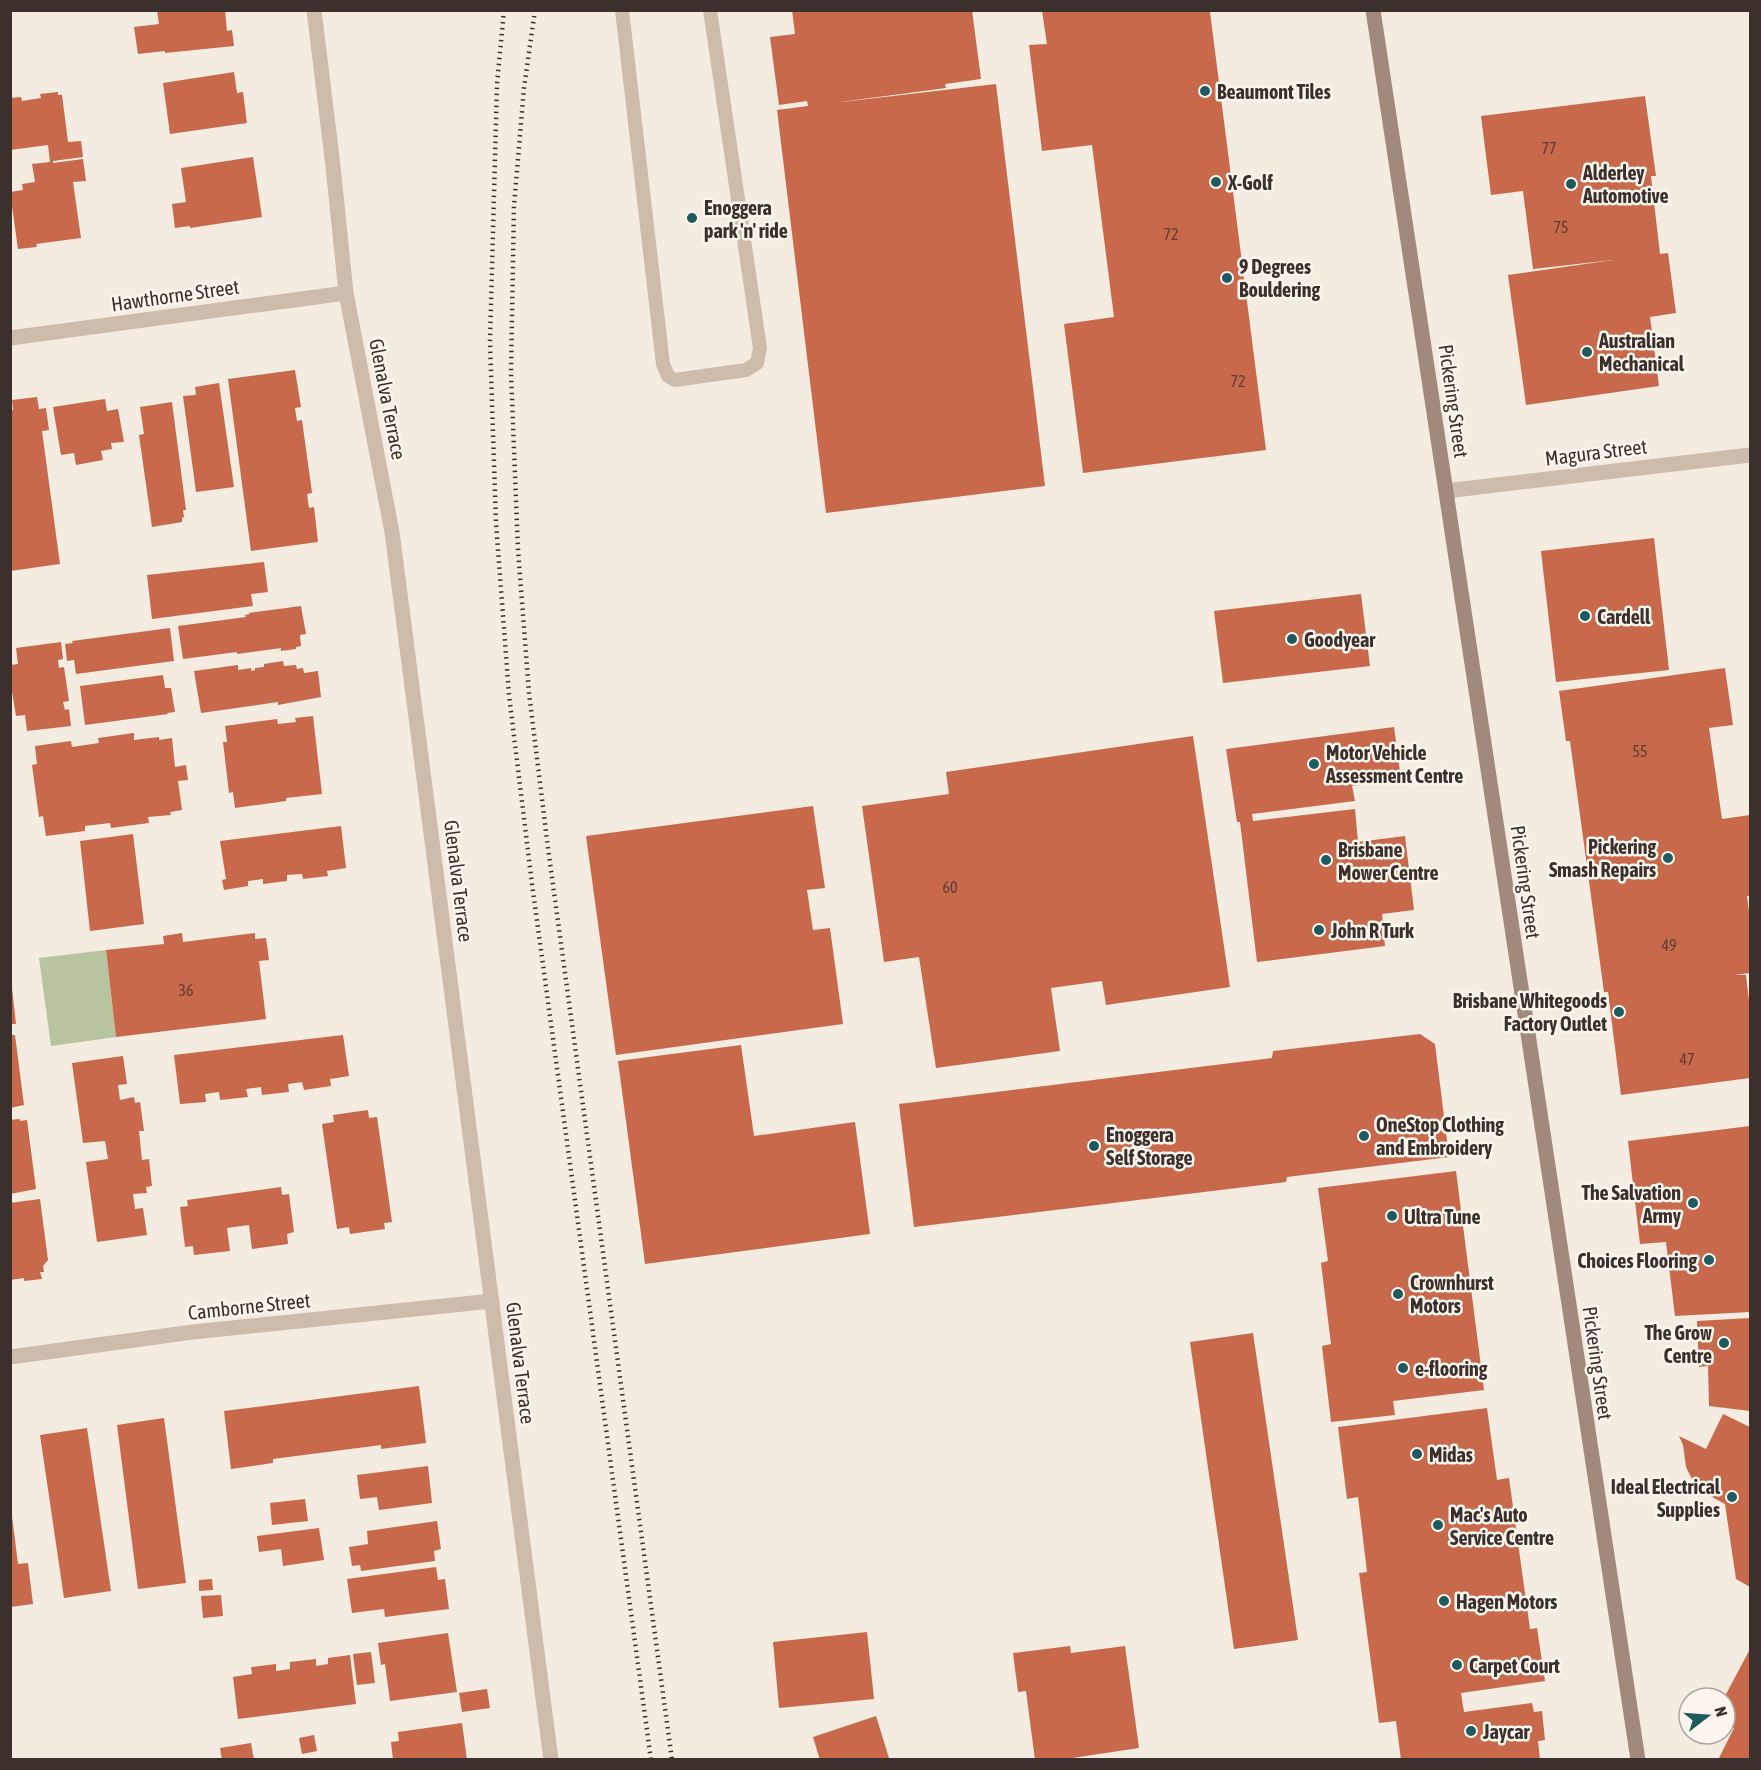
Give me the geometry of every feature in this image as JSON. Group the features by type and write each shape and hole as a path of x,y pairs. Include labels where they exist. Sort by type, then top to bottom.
{"main road":[{"name":"Pickering Street","path":"1373,10 1638,1760"}],"street":[{"name":"Glenalva Terrace","path":"314,10 346,294 392,532 551,1760"},
{"name":"Hawthorne Street","path":"10,338 346,294"},
{"name":"Magura Street","path":"1446,491 1750,455"},
{"name":"Camborne Street","path":"10,1357 193,1332 492,1301"}],"lane":[{"path":"622,10 663,364 668,376 675,380 746,370 757,363 760,348 710,10"}],"green space":[{"path":"106,950 116,1037 51,1046 39,958"}],"building":[{"path":"157,10 225,10 227,31 232,30 234,46 138,54 134,27 159,24"},
{"path":"792,10 972,10 981,79 945,84 946,88 833,103 996,84 1045,486 826,513 777,110 808,106 807,101 779,105 770,37 795,34"},
{"path":"1042,11 1210,12 1266,450 1083,473 1064,324 1114,317 1092,145 1042,151 1029,45 1047,44"},
{"path":"234,72 237,93 243,92 247,123 170,134 163,83"},
{"path":"58,92 58,95 62,95 68,142 81,141 83,157 53,161 53,163 83,159 86,181 73,182 81,238 36,244 37,247 18,249 10,192 23,190 22,184 35,182 32,164 50,162 48,145 10,150 10,98 21,97 22,101 41,98 40,94"},
{"path":"1645,96 1656,176 1651,176 1660,254 1668,253 1676,313 1650,317 1659,386 1526,405 1508,275 1613,260 1533,269 1523,191 1491,195 1481,116"},
{"path":"253,157 262,217 190,228 190,226 175,228 172,204 186,202 181,168"},
{"path":"295,370 301,407 295,408 297,421 302,420 312,493 307,494 309,508 314,507 318,542 251,551 228,379"},
{"path":"219,383 234,487 196,492 183,396 196,395 195,387"},
{"path":"37,397 39,409 46,408 49,430 42,431 60,564 10,571 10,410 13,410 12,400"},
{"path":"105,399 107,411 118,409 124,442 111,443 112,449 101,451 103,460 76,465 74,453 61,455 53,407"},
{"path":"172,402 186,510 183,510 182,522 152,527 139,435 144,434 140,407"},
{"path":"1654,538 1669,670 1556,682 1541,551"},
{"path":"264,562 268,592 251,594 253,606 152,619 147,575"},
{"name":"Goodyear","path":"1361,594 1370,666 1223,683 1214,611"},
{"path":"301,606 306,634 300,635 301,646 296,649 281,651 281,648 183,659 178,626 246,617 245,615 249,613"},
{"path":"170,628 174,661 76,674 74,660 67,661 65,644 73,643 72,641"},
{"path":"61,642 63,659 58,660 59,668 64,667 69,701 63,702 65,710 69,709 71,726 27,731 25,715 16,716 10,679 10,665 18,664 16,648"},
{"path":"283,661 284,666 296,665 297,669 303,668 304,673 318,671 321,697 278,705 278,702 201,713 194,671 238,665 238,670 251,668 251,671 264,667 264,664"},
{"name":"Pickering Smash Repairs","path":"1725,668 1733,725 1709,728 1722,819 1750,815 1750,896 1747,896 1750,919 1750,973 1735,975 1746,975 1750,1009 1750,1078 1621,1095 1608,992 1604,992 1570,741 1566,741 1559,691"},
{"path":"163,675 165,688 171,688 175,712 85,725 80,686"},
{"path":"313,716 322,794 235,808 233,792 229,793 223,742 227,742 225,726 277,719 278,724 296,722 295,718"},
{"path":"1394,727 1401,779 1352,786 1355,801 1252,814 1253,821 1355,809 1358,842 1405,836 1414,910 1382,914 1385,946 1257,962 1240,822 1237,822 1226,749"},
{"path":"134,733 134,740 172,738 175,767 186,765 188,780 178,781 182,810 170,812 171,815 148,817 149,823 111,828 110,823 85,826 85,831 46,836 43,816 39,817 32,765 37,764 35,746 71,741 72,747 99,743 98,738"},
{"path":"1193,736 1230,987 1106,1005 1102,981 1051,988 1060,1051 936,1068 919,957 884,962 862,806 949,794 946,772"},
{"path":"813,806 825,888 807,890 813,930 830,928 843,1024 616,1055 586,836"},
{"path":"341,826 346,868 327,871 328,876 303,879 302,874 287,875 287,881 263,884 263,879 248,881 248,886 224,890 222,880 226,879 220,841"},
{"path":"133,834 144,924 90,931 80,841"},
{"path":"182,933 183,942 255,933 255,939 266,938 269,960 259,961 266,1019 116,1037 106,950 164,944 163,936"},
{"path":"10,988 12,988 16,1024 10,1024"},
{"name":"Enoggera Self Storage","path":"1420,1034 1435,1044 1449,1157 1287,1177 1286,1182 914,1227 899,1104 1272,1058 1273,1051"},
{"path":"10,1035 15,1035 24,1105 10,1108"},
{"path":"343,1035 349,1076 330,1079 331,1086 304,1090 302,1082 288,1084 289,1092 262,1095 261,1087 246,1089 248,1097 220,1100 219,1092 205,1094 206,1102 180,1104 174,1055"},
{"path":"741,1045 754,1136 855,1122 870,1234 645,1264 618,1061"},
{"path":"123,1056 127,1084 118,1085 120,1100 134,1097 135,1103 140,1102 144,1131 139,1131 142,1160 149,1159 152,1186 146,1187 147,1193 133,1194 135,1209 143,1208 147,1235 97,1242 86,1162 108,1159 105,1141 83,1143 72,1063"},
{"path":"368,1110 369,1118 377,1117 392,1222 384,1223 385,1229 350,1234 349,1227 337,1229 322,1124 334,1122 333,1115"},
{"path":"20,1119 20,1121 27,1120 36,1189 10,1194 10,1120"},
{"name":"The Salvation Army","path":"1750,1126 1750,1312 1675,1316 1666,1242 1640,1244 1628,1141"},
{"path":"1456,1171 1484,1390 1393,1401 1395,1415 1331,1422 1322,1346 1331,1344 1321,1263 1328,1261 1318,1188"},
{"path":"281,1187 282,1195 289,1194 294,1232 287,1234 288,1244 252,1249 249,1225 227,1228 230,1251 194,1255 193,1246 185,1247 180,1207 188,1206 187,1200"},
{"path":"40,1199 48,1260 43,1266 44,1272 40,1272 42,1279 10,1280 10,1203"},
{"name":"The Grow Centre","path":"1750,1318 1750,1411 1709,1406 1708,1366 1699,1367 1697,1321"},
{"path":"1253,1333 1298,1640 1234,1649 1190,1342"},
{"path":"419,1386 426,1443 381,1449 381,1445 273,1459 273,1463 231,1469 224,1411"},
{"path":"1487,1408 1497,1480 1509,1478 1530,1629 1537,1628 1545,1681 1461,1693 1464,1712 1532,1703 1534,1712 1542,1711 1545,1740 1538,1741 1540,1760 1401,1760 1396,1721 1379,1723 1359,1573 1367,1572 1358,1497 1347,1499 1338,1427"},
{"name":"Ideal Electrical Supplies","path":"1723,1414 1750,1427 1750,1587 1736,1579 1725,1504 1701,1491 1695,1485 1686,1467 1683,1445 1679,1436 1706,1449"},
{"path":"164,1418 186,1583 138,1589 117,1425"},
{"path":"87,1428 111,1591 64,1598 40,1435"},
{"path":"428,1466 432,1503 379,1510 377,1497 360,1499 357,1475"},
{"path":"305,1499 308,1521 272,1525 270,1503"},
{"path":"10,1516 12,1516 18,1564 28,1563 33,1604 10,1607"},
{"path":"437,1521 441,1549 434,1551 435,1561 361,1571 360,1565 352,1566 349,1547 368,1544 367,1531"},
{"path":"319,1528 324,1560 283,1566 281,1549 259,1552 257,1536"},
{"path":"436,1567 438,1580 445,1579 449,1609 385,1617 384,1609 352,1613 347,1579"},
{"path":"212,1579 213,1590 199,1591 199,1580"},
{"path":"221,1595 223,1616 203,1618 201,1596"},
{"path":"867,1632 874,1699 779,1708 773,1642"},
{"path":"448,1633 457,1692 390,1701 385,1664 381,1665 378,1643"},
{"path":"1070,1646 1071,1653 1125,1646 1139,1748 1059,1760 1035,1760 1026,1691 1018,1692 1013,1653"},
{"path":"1750,1649 1750,1760 1722,1760 1719,1758 1725,1746 1737,1746 1737,1686 1730,1686"},
{"path":"371,1652 375,1683 357,1685 353,1654"},
{"path":"350,1655 356,1704 238,1719 233,1677 252,1674 251,1667 276,1664 276,1671 290,1669 290,1662 316,1659 316,1666 328,1664 328,1658"},
{"path":"487,1689 490,1708 462,1712 459,1693"},
{"path":"876,1716 889,1758 884,1760 820,1760 813,1737"},
{"path":"462,1723 467,1760 393,1760 391,1742 399,1741 398,1732"},
{"path":"314,1735 317,1751 302,1754 299,1738"},
{"path":"251,1743 254,1760 222,1760 220,1748"}],"railway":[{"path":"504,10 497,84 490,342 496,523 509,695 532,884 651,1760"},
{"path":"535,10 524,88 514,206 511,373 518,550 529,693 672,1760"}],"place":[{"name":"Beaumont Tiles","path":"1205,91"},
{"name":"X-Golf","path":"1216,182"},
{"name":"Alderley Automotive","path":"1571,184"},
{"name":"Enoggera park 'n' ride","path":"692,218"},
{"name":"9 Degrees Bouldering","path":"1227,278"},
{"name":"Australian Mechanical","path":"1587,352"},
{"name":"Cardell","path":"1585,616"},
{"name":"Goodyear","path":"1292,639"},
{"name":"Motor Vehicle Assessment Centre","path":"1314,764"},
{"name":"Pickering Smash Repairs","path":"1668,858"},
{"name":"Brisbane Mower Centre","path":"1326,860"},
{"name":"John R Turk","path":"1319,930"},
{"name":"Brisbane Whitegoods Factory Outlet","path":"1619,1012"},
{"name":"OneStop Clothing and Embroidery","path":"1364,1136"},
{"name":"Enoggera Self Storage","path":"1094,1146"},
{"name":"The Salvation Army","path":"1693,1203"},
{"name":"Ultra Tune","path":"1392,1216"},
{"name":"Choices Flooring","path":"1709,1260"},
{"name":"Crownhurst Motors","path":"1398,1294"},
{"name":"The Grow Centre","path":"1724,1343"},
{"name":"e-flooring","path":"1403,1368"},
{"name":"Midas","path":"1417,1454"},
{"name":"Ideal Electrical Supplies","path":"1732,1497"},
{"name":"Mac's Auto Service Centre","path":"1438,1525"},
{"name":"Hagen Motors","path":"1444,1601"},
{"name":"Carpet Court","path":"1457,1665"},
{"name":"Jaycar","path":"1471,1731"}]}
